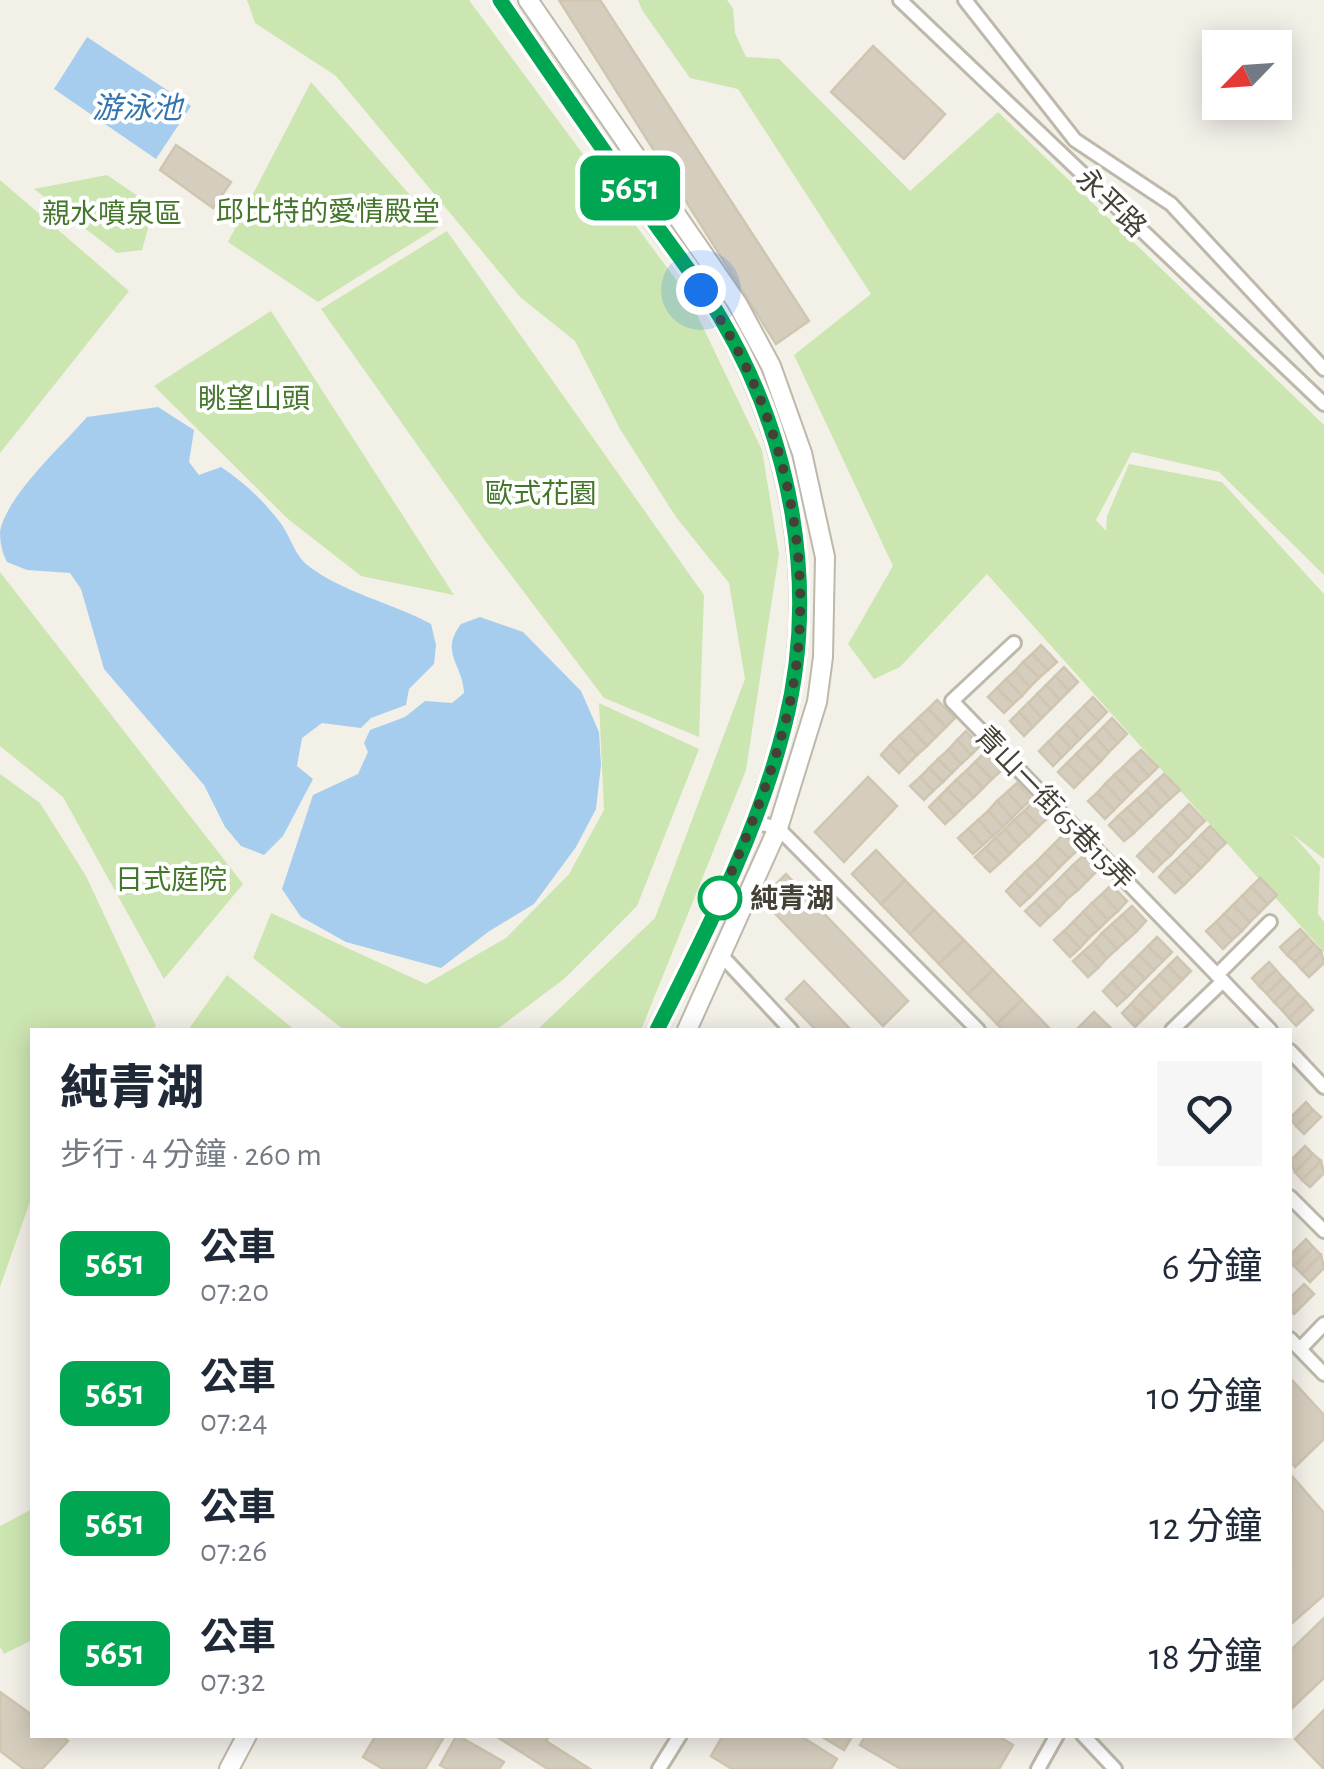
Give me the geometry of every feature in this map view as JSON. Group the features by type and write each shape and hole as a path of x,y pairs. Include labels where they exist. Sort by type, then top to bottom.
{"street":[{"path":"500,0 720,317 759,398 782,466 800,552 799,648 785,724 754,822 658,1028"},
{"path":"528,0 737,304 771,366 802,453 826,557 823,657 817,702 778,828 688,1028"},
{"name":"永平路","path":"900,0 1324,404"},
{"name":"永平路","path":"965,0 1075,140 1171,204 1324,369"},
{"path":"1061,154 1075,140"},
{"name":"青山一街65巷15弄","path":"1014,644 952,701 1220,978"},
{"path":"754,822 778,828 976,1028"},
{"path":"1174,1028 1270,922"},
{"path":"722,956 790,1028"},
{"path":"1220,978 1268,1028"},
{"path":"1292,1054 1324,1087"},
{"path":"1292,1199 1324,1232"},
{"path":"1324,1324 1295,1344 1324,1374"},
{"path":"231,1768 246,1738"},
{"path":"659,1769 678,1738"},
{"path":"1038,1769 1055,1738"},
{"path":"1086,1738 1115,1769"}],"green space":[{"path":"247,0 469,0 688,296 762,450 779,554 746,770 642,1028 539,1028 655,918 745,679 729,583 676,517 620,429 575,341 520,297 336,76 255,23"},
{"path":"638,0 727,0 733,8 735,33 746,57 779,59 910,191 998,112 1324,425 1324,575 1219,472 1132,452 1096,520 1106,531 1107,516 1129,464 1222,482 1324,594 1324,859 1292,834 1320,866 1318,914 1324,922 1324,952 987,574 900,667 874,679 848,644 893,566 794,355 871,294 738,89 690,78"},
{"name":"邱比特的愛情殿堂","path":"311,82 438,227 318,302 228,242"},
{"name":"親水噴泉區","path":"107,175 154,207 142,250 117,253 34,189"},
{"path":"0,180 129,291 0,453"},
{"name":"歐式花園","path":"447,231 704,595 699,737 604,698 486,542 321,309"},
{"name":"眺望山頭","path":"271,311 454,595 361,576 288,519 154,386"},
{"name":"日式庭院","path":"0,572 243,884 164,979 63,797 0,746"},
{"path":"599,703 699,749 637,906 564,979 499,1028 341,1028 253,958 271,913 426,984 506,938 569,874 604,810"},
{"path":"0,774 40,803 86,876 156,1026 30,1028 30,1202 0,1287"},
{"path":"227,975 293,1028 189,1028"},
{"path":"30,1510 30,1641 4,1654 0,1647 0,1526"}],"water":[{"name":"游泳池","path":"87,37 191,106 156,159 54,89"},
{"path":"158,407 194,430 189,462 199,475 221,467 230,473 275,516 306,564 335,583 431,624 436,645 434,664 409,689 406,705 371,718 361,728 322,723 302,738 297,766 313,779 283,836 264,855 241,846 225,827 204,785 104,669 81,589 70,573 27,570 7,562 2,547 0,531 13,502 87,417"},
{"path":"480,617 523,632 581,691 599,732 601,765 596,809 576,847 534,904 488,932 441,968 346,942 301,917 282,889 313,795 358,774 368,752 364,743 370,730 405,717 425,701 452,703 464,693 452,643 461,624"}],"building":[{"path":"559,0 600,0 809,321 776,344"},
{"path":"873,46 945,114 904,159 831,92"},
{"path":"176,145 231,182 213,208 160,170"},
{"path":"1041,645 1057,662 1048,670 1032,654"},
{"path":"1032,654 1048,670 1039,678 1023,662"},
{"path":"1023,662 1039,678 1030,687 1015,671"},
{"path":"1064,667 1078,682 1069,691 1055,676"},
{"path":"1015,671 1030,687 1022,696 1006,679"},
{"path":"1055,676 1069,691 1060,700 1046,685"},
{"path":"1006,679 1022,696 1013,704 997,688"},
{"path":"1046,685 1060,700 1051,709 1037,694"},
{"path":"997,688 1013,704 1004,713 988,697"},
{"path":"1037,694 1051,709 1042,718 1028,703"},
{"path":"1093,697 1107,712 1098,721 1084,706"},
{"path":"937,700 955,718 946,727 928,709"},
{"path":"1028,703 1042,718 1033,727 1019,712"},
{"path":"1084,706 1098,721 1089,730 1075,715"},
{"path":"928,709 946,727 936,737 918,718"},
{"path":"1019,712 1033,727 1024,736 1010,721"},
{"path":"1075,715 1089,730 1080,739 1066,724"},
{"path":"918,718 936,737 927,746 909,727"},
{"path":"1112,718 1127,734 1118,743 1103,727"},
{"path":"1066,724 1080,739 1071,748 1057,733"},
{"path":"909,727 927,746 917,755 899,736"},
{"path":"1103,727 1118,743 1109,752 1094,736"},
{"path":"966,731 980,746 971,755 957,740"},
{"path":"1057,733 1071,748 1062,757 1048,742"},
{"path":"899,736 917,755 908,764 890,745"},
{"path":"1094,736 1109,752 1101,761 1085,745"},
{"path":"957,740 971,755 961,764 948,750"},
{"path":"1048,742 1062,757 1053,766 1039,751"},
{"path":"890,745 908,764 899,773 881,755"},
{"path":"1085,745 1101,761 1092,770 1076,754"},
{"path":"948,750 961,764 952,773 938,759"},
{"path":"1141,750 1158,767 1149,776 1132,758"},
{"path":"985,752 1002,770 992,779 975,762"},
{"path":"1076,754 1092,770 1083,779 1067,763"},
{"path":"1132,758 1149,776 1140,784 1123,767"},
{"path":"938,759 952,773 943,782 929,768"},
{"path":"975,762 992,779 983,788 966,771"},
{"path":"1067,763 1083,779 1074,788 1058,772"},
{"path":"1123,767 1140,784 1131,793 1114,775"},
{"path":"929,768 943,782 933,791 920,777"},
{"path":"966,771 983,788 974,797 956,780"},
{"path":"1164,774 1180,790 1170,799 1155,782"},
{"path":"1114,775 1131,793 1122,802 1105,784"},
{"path":"868,777 897,806 844,862 815,832"},
{"path":"920,777 933,791 924,800 910,786"},
{"path":"956,780 974,797 964,806 947,789"},
{"path":"1155,782 1170,799 1161,807 1146,791"},
{"path":"1017,783 1032,799 1022,808 1007,792"},
{"path":"1105,784 1122,802 1114,810 1097,793"},
{"path":"947,789 964,806 955,815 938,798"},
{"path":"1146,791 1161,807 1152,816 1137,799"},
{"path":"1007,792 1022,808 1012,818 997,801"},
{"path":"1097,793 1114,810 1105,819 1088,801"},
{"path":"938,798 955,815 945,824 929,807"},
{"path":"1137,799 1152,816 1143,824 1127,808"},
{"path":"997,801 1012,818 1003,827 988,811"},
{"path":"1034,801 1049,817 1039,826 1024,811"},
{"path":"1189,804 1205,821 1196,829 1180,813"},
{"path":"1127,808 1143,824 1134,833 1118,816"},
{"path":"988,811 1003,827 993,836 978,820"},
{"path":"1024,811 1039,826 1029,836 1014,820"},
{"path":"1180,813 1196,829 1188,838 1172,821"},
{"path":"1118,816 1134,833 1124,841 1109,825"},
{"path":"978,820 993,836 983,845 968,829"},
{"path":"1014,820 1029,836 1019,845 1005,829"},
{"path":"1172,821 1188,838 1179,846 1163,830"},
{"path":"1210,826 1226,843 1217,851 1201,835"},
{"path":"968,829 983,845 973,854 958,838"},
{"path":"1005,829 1019,845 1010,854 995,838"},
{"path":"1163,830 1179,846 1171,855 1154,839"},
{"path":"1064,834 1079,849 1069,858 1054,844"},
{"path":"1201,835 1217,851 1209,860 1193,843"},
{"path":"995,838 1010,854 1000,863 985,848"},
{"path":"1154,839 1171,855 1162,863 1146,847"},
{"path":"1193,843 1209,860 1201,868 1184,852"},
{"path":"1054,844 1069,858 1059,868 1045,853"},
{"path":"1146,847 1162,863 1153,872 1137,856"},
{"path":"985,848 1000,863 990,872 975,857"},
{"path":"876,850 905,880 881,904 852,874"},
{"path":"1184,852 1201,868 1192,877 1176,860"},
{"path":"1045,853 1059,868 1049,878 1035,863"},
{"path":"1083,856 1097,871 1088,880 1073,865"},
{"path":"1176,860 1192,877 1184,885 1167,868"},
{"path":"1035,863 1049,878 1040,887 1025,872"},
{"path":"1073,865 1088,880 1078,890 1064,874"},
{"path":"1167,868 1184,885 1175,893 1159,877"},
{"path":"1025,872 1040,887 1030,897 1015,882"},
{"path":"786,874 908,1001 883,1026 761,899"},
{"path":"1064,874 1078,890 1068,898 1054,884"},
{"path":"1260,878 1277,895 1268,904 1251,887"},
{"path":"905,880 934,910 910,934 881,904"},
{"path":"1015,882 1030,897 1020,906 1006,891"},
{"path":"1054,884 1068,898 1059,908 1044,893"},
{"path":"1111,885 1127,901 1118,911 1102,894"},
{"path":"1251,887 1268,904 1259,913 1242,896"},
{"path":"1044,893 1059,908 1049,917 1035,902"},
{"path":"1102,894 1118,911 1108,920 1092,903"},
{"path":"1242,896 1259,913 1250,922 1233,905"},
{"path":"1035,902 1049,917 1040,926 1025,911"},
{"path":"1092,903 1108,920 1099,929 1083,912"},
{"path":"1233,905 1250,922 1242,931 1224,914"},
{"path":"1132,906 1146,921 1137,931 1122,915"},
{"path":"934,910 964,940 939,964 910,934"},
{"path":"1083,912 1099,929 1089,938 1073,922"},
{"path":"1224,914 1242,931 1232,940 1216,922"},
{"path":"1122,915 1137,931 1127,940 1112,924"},
{"path":"1073,922 1089,938 1080,948 1064,931"},
{"path":"1216,922 1232,940 1223,949 1206,931"},
{"path":"1112,924 1127,940 1117,949 1102,933"},
{"path":"1300,929 1307,936 1287,955 1280,947"},
{"path":"1064,931 1080,948 1070,957 1054,940"},
{"path":"1102,933 1117,949 1107,958 1093,943"},
{"path":"1307,936 1314,944 1295,962 1287,955"},
{"path":"1157,937 1172,952 1163,961 1148,946"},
{"path":"964,940 993,970 968,994 939,964"},
{"path":"1093,943 1107,958 1098,968 1083,952"},
{"path":"1314,944 1321,951 1302,970 1295,962"},
{"path":"1148,946 1163,961 1154,970 1139,955"},
{"path":"1321,951 1324,963 1309,977 1302,970"},
{"path":"1083,952 1098,968 1088,977 1073,961"},
{"path":"1139,955 1154,970 1145,979 1130,964"},
{"path":"1177,957 1191,971 1182,980 1168,966"},
{"path":"1269,962 1276,970 1259,986 1252,978"},
{"path":"1130,964 1145,979 1136,988 1121,973"},
{"path":"1168,966 1182,980 1173,989 1159,975"},
{"path":"993,970 1022,1000 997,1024 968,994"},
{"path":"1276,970 1283,978 1267,994 1259,986"},
{"path":"1121,973 1136,988 1127,997 1112,982"},
{"path":"1159,975 1173,989 1163,999 1149,985"},
{"path":"1283,978 1291,986 1274,1002 1267,994"},
{"path":"804,981 849,1028 814,1028 786,999"},
{"path":"1112,982 1127,997 1117,1006 1103,991"},
{"path":"1149,985 1163,999 1154,1008 1140,994"},
{"path":"1291,986 1298,994 1282,1010 1274,1002"},
{"path":"1140,994 1154,1008 1145,1017 1131,1004"},
{"path":"1298,994 1306,1002 1289,1018 1282,1010"},
{"path":"1022,1000 1049,1028 1001,1028 997,1024"},
{"path":"1306,1002 1313,1010 1296,1026 1289,1018"},
{"path":"1131,1004 1145,1017 1135,1027 1122,1013"},
{"path":"1094,1012 1111,1028 1078,1028"},
{"path":"1306,1102 1313,1110 1296,1126 1292,1116"},
{"path":"1313,1110 1321,1117 1304,1134 1296,1126"},
{"path":"1305,1146 1313,1154 1295,1172 1292,1159"},
{"path":"1313,1154 1321,1161 1302,1180 1295,1172"},
{"path":"1321,1161 1324,1173 1310,1187 1302,1180"},
{"path":"1306,1239 1313,1247 1294,1266 1292,1253"},
{"path":"1313,1247 1321,1255 1302,1274 1294,1266"},
{"path":"1321,1255 1324,1268 1310,1282 1302,1274"},
{"path":"1304,1284 1314,1294 1294,1314 1292,1296"},
{"path":"1292,1380 1324,1415 1324,1439 1295,1467"},
{"path":"1292,1476 1324,1513 1324,1595 1292,1623"},
{"path":"1324,1618 1324,1678 1292,1708 1292,1649"},
{"path":"0,1692 30,1714 30,1738 68,1741 42,1769 24,1769 0,1751"},
{"path":"1324,1710 1324,1769 1295,1739"},
{"path":"374,1738 443,1738 425,1769 383,1769 363,1757"},
{"path":"455,1738 462,1738 504,1762 499,1769 447,1769 440,1765"},
{"path":"499,1738 548,1738 546,1741 590,1769 548,1769"},
{"path":"721,1738 804,1738 837,1759 831,1769 732,1769 711,1756"},
{"path":"824,1738 851,1738 844,1750"},
{"path":"864,1738 1001,1738 1013,1745 999,1769 901,1769 860,1745"}],"bus line":[{"name":"5651","path":"500,0 720,317 759,398 782,466 800,552 799,648 785,724 754,822 658,1028"}],"place":[{"name":"純青湖","path":"720,898"}],"route":[{"path":"701,290 720,317 759,398 782,466 800,552 799,648 785,724 754,822 720,898"}]}
